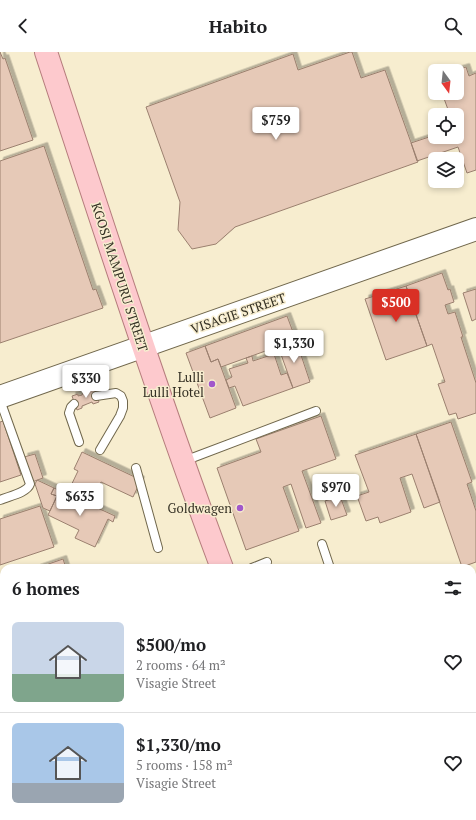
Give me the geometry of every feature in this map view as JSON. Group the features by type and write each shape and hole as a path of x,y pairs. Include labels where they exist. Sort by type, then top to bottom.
{"main road":[{"name":"KGOSI MAMPURU STREET","path":"46,52 143,347 182,461 221,564"}],"street":[{"name":"VISAGIE STREET","path":"0,398 476,229"}],"lane":[{"path":"96,396 116,393 123,401 123,408 120,416 100,450"},
{"path":"0,398 30,484 29,488 25,491 0,500"},
{"path":"74,404 69,413 79,442"},
{"path":"182,461 316,411"},
{"path":"136,468 158,548"},
{"path":"322,544 329,564"},
{"path":"262,564 267,562"}],"building":[{"path":"0,52 3,59 5,58 33,140 0,151"},
{"path":"352,52 361,78 385,70 418,162 235,227 216,244 192,249 178,230 180,202 146,107 293,54 298,70"},
{"path":"466,67 469,76 476,73 476,170 467,173 464,164 464,152 460,152 458,147 443,152 428,152 428,157 417,161 411,143 428,137 428,144 464,144 464,108 447,108 445,100 464,100 464,68"},
{"path":"44,146 93,290 96,289 103,308 0,343 0,161"},
{"path":"442,273 448,290 450,289 454,302 445,305 448,314 455,312 463,337 461,337 476,383 476,413 458,419 456,413 449,415 438,384 445,382 432,344 427,346 406,286"},
{"path":"406,286 427,346 386,360 365,299"},
{"path":"476,289 476,319 472,321 463,293"},
{"path":"287,316 296,340 221,367 218,359 211,362 205,346"},
{"path":"296,340 310,382 293,388 278,346"},
{"name":"Lulli Lulli Hotel","path":"205,346 211,362 218,359 236,408 210,418 186,353"},
{"path":"274,354 281,375 287,373 293,388 243,406 235,386 229,388 226,380 232,377 229,369 248,363 246,358 252,356 253,361"},
{"path":"94,388 99,402 93,404 92,402 77,410 72,396 78,394 78,396 82,395 83,393 89,392 88,390"},
{"path":"321,416 336,459 302,471 321,523 306,528 291,484 283,487 299,531 246,550 217,468 261,452 256,439"},
{"path":"3,421 21,475 0,482 0,422"},
{"path":"451,422 472,482 467,484 476,511 476,562 470,564 461,564 416,434"},
{"path":"416,434 440,502 424,508 412,474 400,478 411,512 380,523 378,517 366,521 357,496 369,492 355,455"},
{"path":"82,452 141,480 133,497 101,482 90,505 67,494 78,471 74,469"},
{"path":"35,454 43,478 32,482 24,457"},
{"path":"37,480 54,488 51,494 57,496 50,511 43,508 35,484"},
{"path":"54,488 115,516 113,522 108,519 95,547 75,538 79,530 48,515 57,496 51,494"},
{"path":"340,496 347,515 331,520 325,501"},
{"path":"40,506 54,547 0,564 0,519"},
{"path":"63,559 65,564 49,564"}],"place":[{"name":"Lulli Lulli Hotel","path":"212,384"},
{"name":"Goldwagen","path":"240,508"}]}
